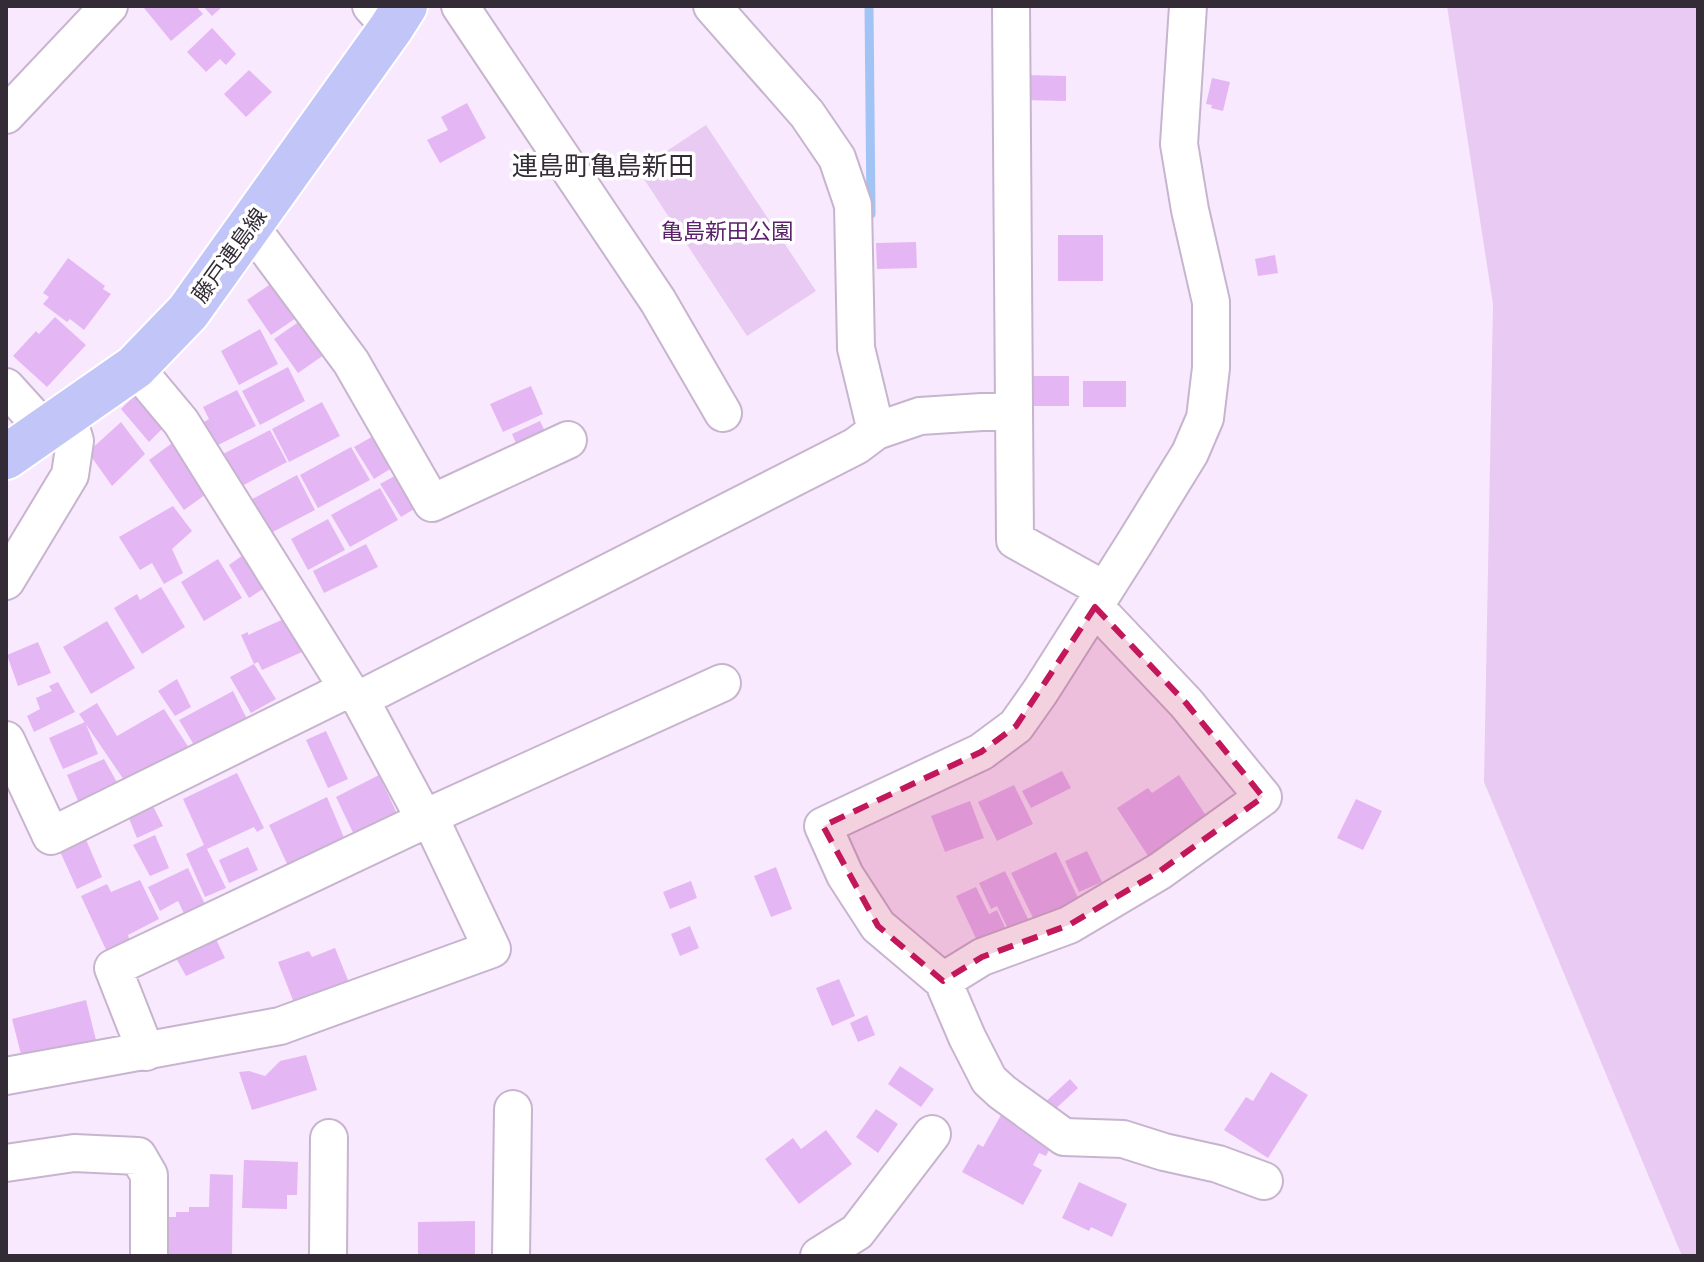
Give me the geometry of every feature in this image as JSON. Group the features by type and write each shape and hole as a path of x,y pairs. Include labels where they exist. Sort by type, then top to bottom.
{"main road":[{"name":"藤戸連島線","path":"6,457 135,367 188,312 250,226 389,13"}],"street":[{"path":"6,115 109,6"},
{"path":"460,6 658,301 723,413"},
{"path":"712,6 807,114 837,158 853,205 856,348 876,431"},
{"path":"943,981 982,957 1069,925 1160,871 1263,797 1100,598 1015,540 1011,6"},
{"path":"1188,6 1179,144 1211,302 1211,368 1205,418 1190,453 1016,726 981,752 823,826 845,875 878,926 943,981 989,1080 1002,1092 1064,1137 1123,1139 1218,1164 1264,1181"},
{"path":"250,226 351,362 432,503 568,440"},
{"path":"6,1076 280,1026 492,949 427,818 354,694 181,422 135,367"},
{"path":"6,387 56,422 75,441 70,475 6,581"},
{"path":"6,740 51,836 354,694 829,460 876,431 920,416 1013,410"},
{"path":"146,1052 113,968 427,818 722,683"},
{"path":"511,1256 513,1109"},
{"path":"819,1256 857,1232 932,1134"},
{"path":"328,1256 329,1138"},
{"path":"6,1163 74,1153 138,1156 149,1175 149,1256"}],"highlighted area":[{"path":"1095,607 1186,703 1263,797 1160,871 1069,925 982,957 943,981 878,926 823,826 981,752 1016,726"}],"green space":[{"path":"1447,6 1698,6 1698,1256 1682,1256 1484,782 1493,304"},
{"name":"亀島新田公園","path":"706,125 816,291 747,336 638,170"}],"building":[{"path":"196,6 203,14 171,41 144,8"},
{"path":"203,6 223,6 212,16"},
{"path":"212,28 236,54 226,65 220,59 206,72 187,52"},
{"path":"249,70 272,92 246,117 224,94"},
{"path":"1025,75 1066,76 1066,101 1024,100"},
{"path":"1212,78 1230,82 1223,111 1206,104"},
{"path":"467,103 486,138 440,163 427,140 448,130 441,117"},
{"path":"1058,235 1103,235 1103,281 1058,281"},
{"path":"916,242 917,268 877,269 876,243"},
{"path":"1275,255 1278,273 1258,276 1255,259"},
{"path":"68,258 111,294 84,330 43,304 49,297 43,293"},
{"path":"281,277 305,312 271,335 247,300"},
{"path":"310,314 334,348 298,373 274,339"},
{"path":"55,317 86,345 47,387 13,356 36,331 39,334"},
{"path":"260,329 278,364 239,385 221,351"},
{"path":"288,367 305,401 260,425 242,391"},
{"path":"1027,376 1069,376 1069,406 1027,406"},
{"path":"1083,381 1126,381 1126,407 1083,407"},
{"path":"531,386 543,414 503,432 490,404"},
{"path":"140,390 166,425 149,442 121,409"},
{"path":"237,390 256,426 212,448 200,424 209,419 203,407"},
{"path":"322,402 340,436 289,462 272,429"},
{"path":"540,421 551,444 522,457 512,434"},
{"path":"121,422 145,454 112,486 88,452"},
{"path":"270,430 287,462 236,489 219,456"},
{"path":"375,435 403,461 374,479 354,447"},
{"path":"175,441 209,492 184,510 149,460"},
{"path":"351,447 370,480 318,508 300,475"},
{"path":"400,473 429,500 401,517 380,484"},
{"path":"297,475 315,510 263,537 245,503"},
{"path":"380,488 398,520 350,547 331,515"},
{"path":"173,506 192,531 172,549 183,573 164,584 152,563 140,570 119,537"},
{"path":"328,519 345,550 308,570 291,539"},
{"path":"366,544 378,567 324,593 313,571"},
{"path":"250,550 269,585 249,598 229,565"},
{"path":"218,559 242,598 204,621 181,582"},
{"path":"161,587 185,627 142,654 114,608 137,594 140,600"},
{"path":"286,618 302,652 262,670 258,662 254,664 241,635 248,632 248,635"},
{"path":"107,621 135,668 91,694 63,647"},
{"path":"38,642 51,673 18,686 7,655"},
{"path":"254,664 276,699 251,713 230,677"},
{"path":"177,679 191,707 175,716 158,691"},
{"path":"58,682 75,712 34,732 27,716 40,709 36,698 52,691 49,686"},
{"path":"233,691 252,729 200,755 179,720"},
{"path":"97,703 117,736 164,709 196,759 146,784 138,772 124,780 79,714"},
{"path":"85,722 98,754 63,769 49,738"},
{"path":"326,731 348,779 328,788 306,740"},
{"path":"104,759 123,793 84,815 67,775"},
{"path":"1062,771 1071,788 1031,808 1022,791"},
{"path":"237,773 264,828 257,832 254,827 207,849 226,888 205,897 186,854 204,845 183,799"},
{"path":"379,775 400,820 357,841 336,797"},
{"path":"1179,775 1209,820 1150,859 1117,808 1148,788 1152,793"},
{"path":"1014,785 1033,824 997,841 978,802"},
{"path":"327,797 350,852 294,879 269,825"},
{"path":"1356,799 1382,811 1363,850 1337,838"},
{"path":"970,801 984,838 945,852 931,816"},
{"path":"152,804 163,826 137,838 128,816"},
{"path":"84,835 102,877 77,889 58,847"},
{"path":"155,835 169,868 150,876 133,845"},
{"path":"248,847 258,870 229,883 219,860"},
{"path":"1087,851 1102,882 1079,892 1065,861"},
{"path":"1056,852 1082,906 1038,928 1011,873"},
{"path":"776,867 792,909 771,917 754,876"},
{"path":"188,868 211,917 191,928 178,901 160,911 148,887"},
{"path":"1005,871 1029,921 1009,931 997,906 991,909 979,883"},
{"path":"140,880 159,919 128,935 130,941 107,952 81,896 107,884 111,892"},
{"path":"691,881 697,898 670,909 663,892"},
{"path":"976,887 989,914 997,910 1009,936 981,949 956,896"},
{"path":"690,926 699,948 680,956 671,934"},
{"path":"214,935 225,958 186,976 173,953"},
{"path":"335,948 352,990 298,1013 278,962 309,951 312,957"},
{"path":"839,979 855,1016 832,1026 816,988"},
{"path":"86,1000 98,1048 24,1066 12,1019"},
{"path":"867,1015 875,1035 858,1042 850,1023"},
{"path":"306,1055 317,1090 252,1110 239,1072 249,1071 265,1076 280,1061"},
{"path":"900,1066 934,1089 921,1107 888,1084"},
{"path":"1271,1072 1308,1095 1268,1158 1224,1130 1246,1097 1253,1101"},
{"path":"1070,1079 1078,1088 1049,1115 1041,1106"},
{"path":"876,1109 898,1124 878,1153 856,1137"},
{"path":"1001,1115 1033,1133 1056,1137 1046,1156 1039,1153 1033,1165 1042,1170 1023,1205 962,1172 978,1144 983,1147"},
{"path":"826,1130 852,1164 799,1204 765,1159 793,1138 801,1149"},
{"path":"244,1160 298,1162 297,1195 287,1195 287,1209 242,1208"},
{"path":"210,1174 233,1175 232,1256 168,1256 168,1246 158,1246 159,1217 176,1217 176,1212 189,1212 189,1207 209,1207"},
{"path":"1079,1182 1127,1204 1112,1237 1091,1227 1089,1231 1062,1218"},
{"path":"475,1221 475,1256 418,1256 418,1222"}],"waterway":[{"path":"869,6 871,214"}],"district":[{"name":"連島町亀島新田","path":"603,166"}]}
